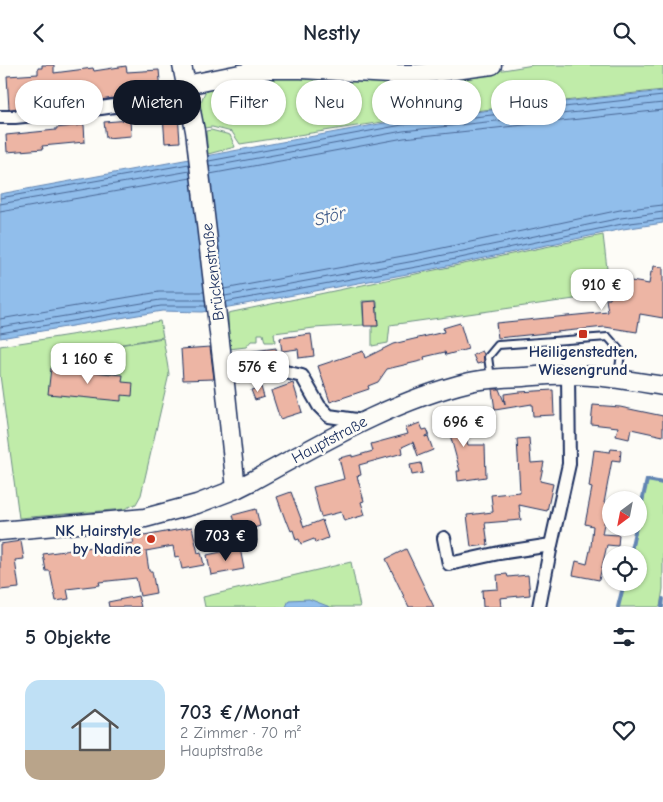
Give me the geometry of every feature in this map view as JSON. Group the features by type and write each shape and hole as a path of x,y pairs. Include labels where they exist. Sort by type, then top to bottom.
{"street":[{"name":"Brückenstraße","path":"182,65 185,80"},
{"path":"201,86 267,69 415,74 492,65"},
{"path":"0,117 15,117 113,105"},
{"name":"Brückenstraße","path":"194,125 236,489"},
{"path":"224,376 276,370 302,376 319,406 329,416 362,421"},
{"path":"539,607 569,464 568,375"},
{"name":"Hauptstraße","path":"0,531 145,517 197,504 236,489 362,421 424,395 471,382 491,379 568,375 618,379 663,386"},
{"path":"444,537 449,563 551,545"}],"lane":[{"path":"491,379 488,357 498,345 608,337 621,352 618,379"}],"green space":[{"path":"533,65 663,65 663,90 566,101 566,80 491,80 491,109 481,110 481,80 372,80 372,124 240,144 232,132 212,127 204,128 201,115 201,101 205,92 211,89 211,125 286,125 286,80 236,80 259,76 449,79"},
{"path":"211,130 230,135 235,147 208,154 206,131"},
{"path":"603,235 610,294 390,325 388,343 372,346 372,326 378,326 377,301 362,301 364,325 274,333 275,342 265,342 263,334 258,334 258,341 251,341 246,347 229,349 228,313"},
{"path":"160,321 163,337 82,351 163,338 169,374 141,495 136,504 124,509 19,518 0,375 0,346"},
{"path":"647,481 663,484 663,589 660,607 619,607 623,591 647,591 647,546 633,546 635,536 648,536 648,491 645,491"},
{"path":"351,562 360,607 205,607 203,597"}],"water":[{"name":"Stör","path":"663,91 663,223 623,229 423,271 202,312 162,311 0,338 0,194 374,125 481,125 481,111 491,110 491,125 566,125 566,102"},
{"path":"309,599 330,607 286,607 289,600"}],"building":[{"path":"42,65 54,65 54,73 93,68 94,71 126,66 127,72 159,70 160,80 113,80 113,98 103,100 103,80 15,80 15,108 9,109 7,76 38,74 38,68 42,68"},
{"path":"113,121 113,125 130,125 131,136 106,138 104,122"},
{"path":"84,125 85,142 42,146 43,149 7,152 6,135 56,130 56,128"},
{"path":"164,125 179,125 180,142 165,143"},
{"path":"654,266 663,267 663,318 640,314 637,332 605,327 498,338 496,323 608,312 606,299 610,299 613,278 649,284"},
{"path":"376,301 378,326 364,326 363,302"},
{"path":"460,323 468,349 446,355 445,352 424,357 425,360 387,369 378,382 368,386 369,389 330,402 318,366 363,351 365,358 393,344 444,332 443,328"},
{"path":"311,334 314,356 299,358 298,349 282,351 280,338"},
{"path":"210,347 214,379 183,380 181,349"},
{"path":"276,348 278,362 241,366 240,353"},
{"path":"482,351 484,362 477,364 473,355"},
{"path":"51,368 123,375 122,382 133,383 132,396 121,395 121,401 48,394"},
{"path":"293,383 302,412 280,419 271,391"},
{"path":"261,387 264,397 255,400 251,390"},
{"path":"492,389 499,389 505,404 504,394 553,390 554,415 533,416 532,404 495,410"},
{"path":"593,405 620,407 663,416 663,436 631,429 629,439 616,436 618,427 591,424"},
{"path":"457,407 468,445 485,445 486,477 458,481 457,471 460,471 449,431 445,432 440,411"},
{"path":"420,423 423,430 427,429 429,434 425,437 428,436 433,450 418,456 413,442 402,447 403,453 359,465 361,475 357,476 364,501 361,502 365,515 344,521 341,512 321,517 313,487 344,479 339,458 352,455 352,457 373,451 371,444 408,434 406,428"},
{"path":"529,438 531,463 544,462 540,481 553,484 547,511 519,505 521,520 485,523 488,545 471,547 467,515 493,512 491,495 520,492 517,439"},
{"path":"611,449 621,450 620,461 612,460 606,491 602,491 602,536 619,536 618,546 602,546 602,567 599,580 573,575 576,561 587,564 591,546 593,526 585,524 592,488 589,487 594,450 610,452"},
{"path":"421,463 423,473 412,475 410,465"},
{"path":"291,492 304,527 322,520 328,538 315,543 314,539 301,544 299,539 296,540 293,530 291,531 286,522 277,497"},
{"path":"256,509 260,526 254,528 257,541 241,544 233,515"},
{"path":"192,527 198,553 201,552 204,565 182,569 179,556 175,557 173,546 146,551 149,571 152,571 156,593 140,596 136,578 99,582 100,585 67,589 69,599 56,601 50,571 46,571 43,554 134,543 132,536 143,534 144,536"},
{"path":"21,541 24,559 15,560 19,588 0,590 0,544"},
{"path":"240,548 244,569 211,575 207,555"},
{"path":"406,549 434,607 409,607 386,559"},
{"path":"507,574 508,577 528,575 530,595 500,598 501,607 483,607 482,590 498,589 497,575"},
{"path":"138,596 141,607 109,607 108,602"}],"waterway":[{"path":"644,491 647,480 663,483"},
{"path":"632,546 634,536"},
{"path":"618,607 622,591"},
{"path":"662,607 663,599"}],"place":[{"name":"Heiligenstedten, Wiesengrund","path":"583,334"},
{"name":"NK Hairstyle by Nadine","path":"151,539"}]}
